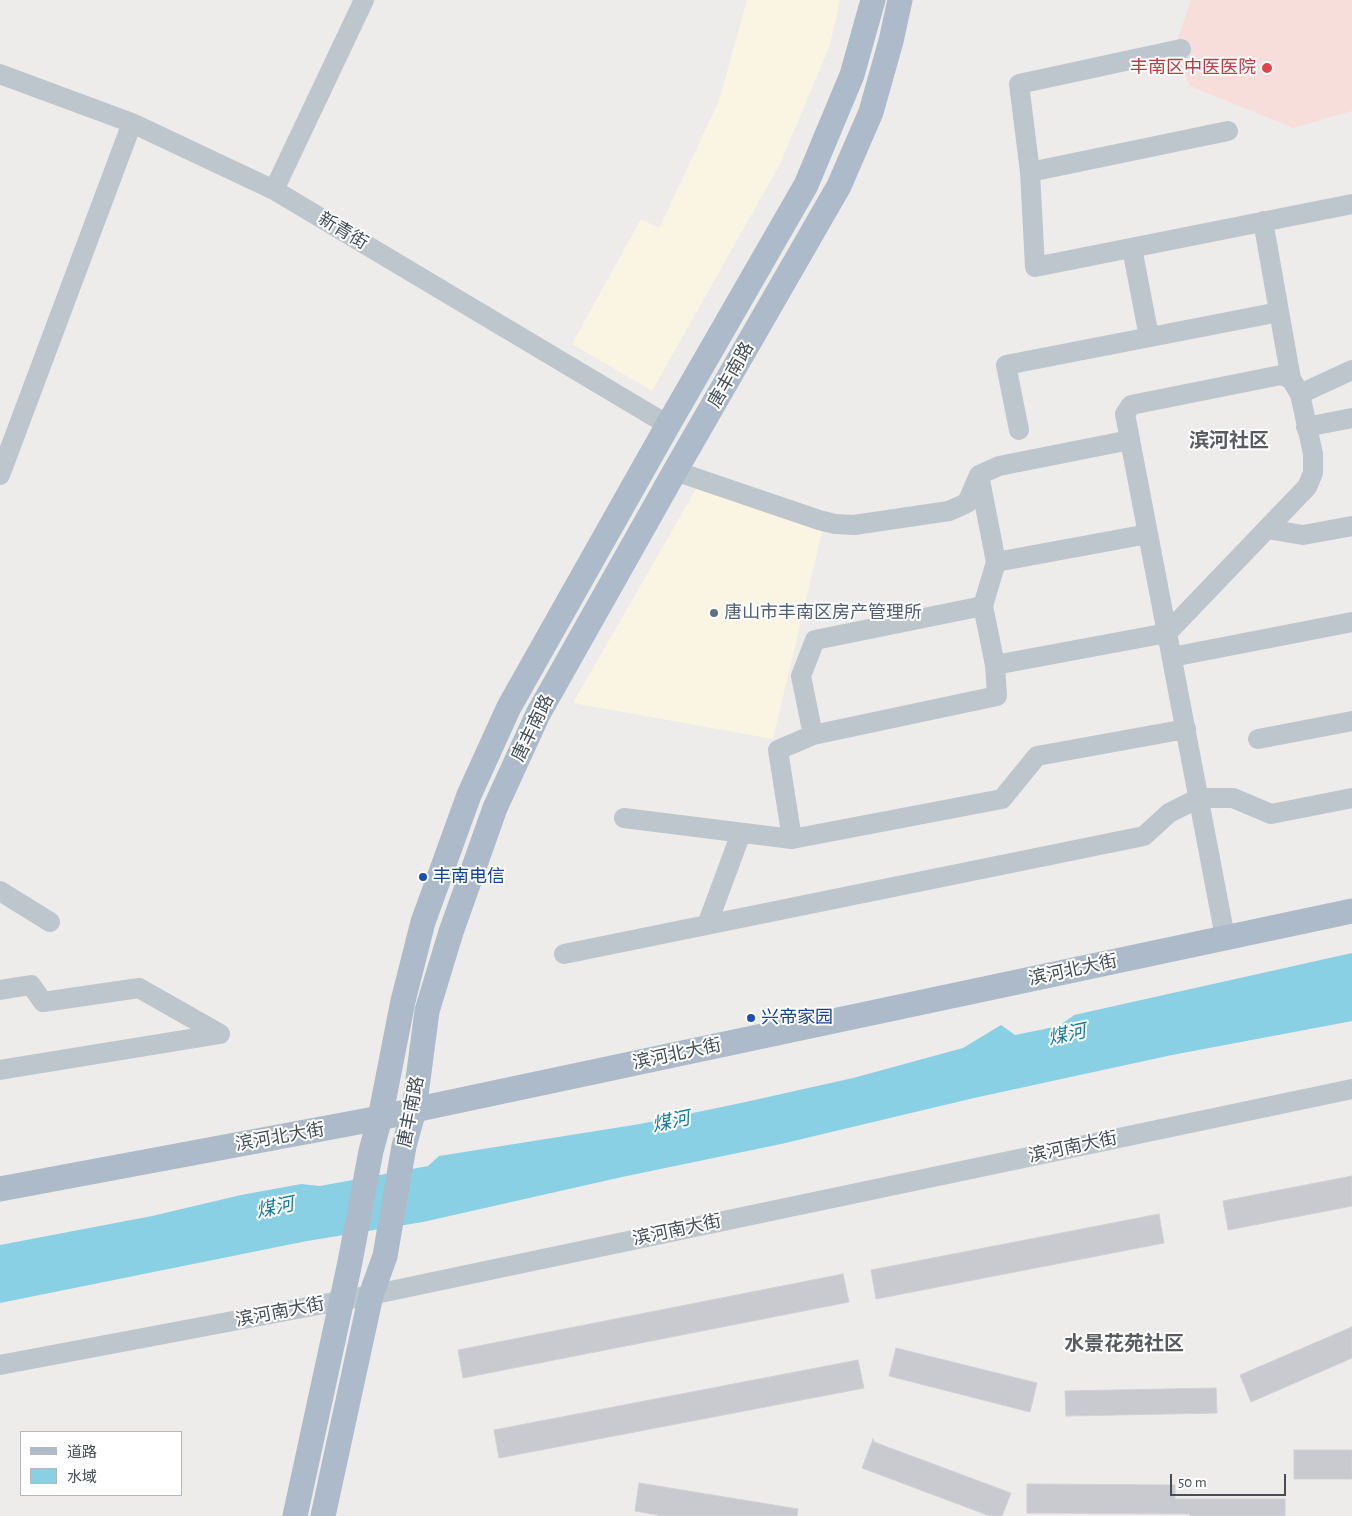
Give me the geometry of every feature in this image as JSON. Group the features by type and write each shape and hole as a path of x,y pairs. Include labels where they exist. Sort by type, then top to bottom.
{"main road":[{"name":"唐丰南路","path":"295,1516 371,1151 380,1118 403,1000 423,922 470,796 509,707 806,185 852,75 873,0"},
{"name":"唐丰南路","path":"323,1516 371,1294 385,1256 404,1146 414,1110 427,1011 451,932 495,808 538,714 839,186 871,112 891,41 900,0"},
{"name":"滨河北大街","path":"0,1189 380,1118 1352,911"}],"street":[{"path":"274,190 364,0"},
{"path":"1181,50 1019,84 1030,172 1035,267 1352,204"},
{"name":"新青街","path":"0,74 132,124 274,190 668,425"},
{"path":"0,475 7,432 132,124"},
{"path":"1030,172 1228,131"},
{"path":"995,665 1167,632 1307,487 1313,473 1312,454 1279,312 1263,221"},
{"path":"1132,248 1149,337"},
{"path":"1018,430 1006,364 1279,312"},
{"path":"1295,386 1352,370"},
{"path":"1225,937 1125,414 1130,405 1281,375 1295,386"},
{"path":"1306,427 1352,418"},
{"path":"675,471 819,520 834,524 854,525 949,511 967,503 978,475 999,466 1130,440"},
{"path":"792,839 778,750 813,734 997,696 995,665 982,606 996,562 978,475"},
{"path":"1267,529 1303,535 1352,526"},
{"path":"996,562 1148,534"},
{"path":"813,734 801,676 815,640 982,606"},
{"path":"1172,658 1352,622"},
{"path":"1258,739 1352,721"},
{"path":"624,818 792,839 1002,799 1037,756 1186,729"},
{"path":"564,954 1144,836 1170,813 1199,798 1232,798 1271,814 1352,798"},
{"path":"707,925 741,833"},
{"path":"0,891 50,922"},
{"path":"0,990 31,985 43,1002 140,988 220,1034 0,1070"},
{"name":"滨河南大街","path":"0,1365 371,1294 1352,1089"}],"shaded area":[{"path":"747,0 840,0 830,45 780,164 652,391 572,344 641,219 659,228 719,101"},
{"name":"丰南区中医医院","path":"1191,0 1352,0 1352,111 1293,128 1190,86 1174,50"},
{"name":"唐山市丰南区房产管理所","path":"696,489 824,523 773,739 573,703"}],"water":[{"name":"煤河","path":"1352,953 1352,1021 1172,1055 974,1098 781,1144 622,1177 423,1222 307,1241 0,1303 0,1245 152,1216 241,1195 301,1184 320,1186 428,1166 439,1156 640,1124 741,1103 853,1078 963,1048 1001,1025 1015,1035 1059,1026 1074,1015"}],"building":[{"path":"1352,1176 1352,1206 1228,1230 1223,1201"},
{"path":"1159,1214 1164,1243 876,1299 871,1270"},
{"path":"843,1274 849,1302 463,1378 458,1350"},
{"path":"1352,1327 1352,1358 1251,1402 1240,1375"},
{"path":"896,1348 1037,1383 1030,1412 889,1376"},
{"path":"858,1360 864,1388 499,1458 494,1430"},
{"path":"1216,1388 1217,1413 1066,1416 1065,1391"},
{"path":"873,1439 874,1442 1011,1493 1002,1516 990,1516 862,1468"},
{"path":"1294,1450 1352,1450 1352,1479 1294,1479"},
{"path":"639,1483 798,1509 797,1516 663,1516 635,1511"},
{"path":"1027,1484 1175,1485 1175,1499 1285,1499 1285,1516 1027,1513"}],"place":[{"name":"丰南区中医医院","path":"1267,68"},
{"name":"唐山市丰南区房产管理所","path":"714,613"},
{"name":"丰南电信","path":"423,877"},
{"name":"兴帝家园","path":"751,1018"}],"district":[{"name":"滨河社区","path":"1229,441"},
{"name":"水景花苑社区","path":"1124,1344"}]}
